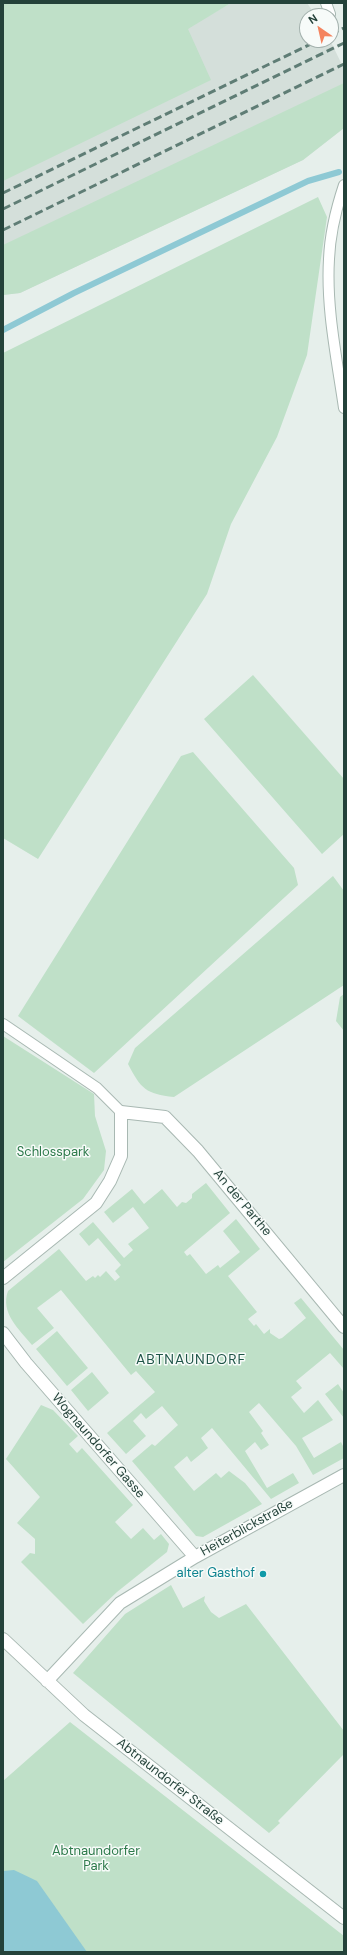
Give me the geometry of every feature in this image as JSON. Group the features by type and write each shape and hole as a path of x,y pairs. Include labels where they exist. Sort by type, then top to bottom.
{"street":[{"path":"3,1278 96,1203 110,1181 121,1156 121,1112"},
{"name":"An der Parthe","path":"121,1112 166,1116 198,1150 344,1327"},
{"name":"Wognaundorfer Gasse","path":"3,1333 31,1369 195,1557"},
{"name":"Heiterblickstraße","path":"47,1681 120,1603 195,1557 344,1475"},
{"name":"Abtnaundorfer Straße","path":"3,1639 84,1715 344,1918"}],"lane":[{"path":"344,185 334,215 329,259 330,308 344,408"},
{"path":"3,1024 96,1088 121,1112"}],"shaded area":[{"path":"231,3 307,3 310,8 299,8 299,48 334,48 344,69 344,128 303,160 20,293 3,295 3,121 157,45"}],"green space":[{"path":"3,3 231,3 188,29 211,80 3,181"},
{"path":"344,83 344,128 303,160 20,293 3,295 3,245"},
{"path":"318,197 327,217 307,355 277,437 231,524 207,594 38,859 3,838 3,353"},
{"path":"253,675 344,779 344,834 322,854 204,719"},
{"path":"193,752 294,868 298,885 94,1073 18,1016 181,756"},
{"path":"333,876 344,891 344,985 174,1097 157,1094 145,1089 128,1064 135,1048"},
{"path":"344,994 344,1031 336,1021 340,997"},
{"name":"Schlosspark","path":"3,1036 94,1094 95,1116 106,1151 104,1170 83,1199 3,1262"},
{"path":"206,1183 230,1213 184,1252 187,1256 190,1254 206,1274 218,1265 220,1268 240,1252 223,1231 236,1219 260,1249 228,1276 257,1312 248,1319 254,1326 256,1324 264,1334 270,1329 270,1333 279,1339 282,1338 306,1318 294,1303 301,1298 344,1350 344,1369 330,1353 296,1381 302,1388 291,1397 304,1413 318,1400 333,1420 302,1438 314,1458 341,1442 344,1448 344,1458 313,1475 296,1446 259,1403 249,1412 263,1431 261,1433 269,1445 261,1450 255,1442 245,1451 267,1488 293,1473 299,1483 271,1499 212,1428 201,1438 208,1448 191,1462 187,1456 174,1467 194,1491 216,1473 221,1478 229,1471 245,1483 262,1504 203,1537 196,1536 132,1461 152,1444 155,1446 178,1425 162,1406 146,1419 141,1413 133,1421 146,1436 126,1454 107,1433 155,1392 136,1371 131,1375 61,1290 37,1308 54,1328 32,1345 12,1320 9,1314 6,1299 8,1291 59,1249 86,1281 93,1276 95,1278 98,1275 100,1277 106,1271 115,1281 120,1277 115,1271 121,1265 98,1238 89,1246 79,1234 93,1222 124,1258 133,1250 128,1244 149,1228 133,1207 113,1223 104,1212 132,1189 144,1204 162,1189 177,1207 182,1202 186,1203 192,1198 192,1194"},
{"path":"57,1331 88,1368 67,1386 36,1349"},
{"path":"92,1372 109,1393 88,1411 71,1390"},
{"path":"338,1384 344,1393 344,1418 325,1394"},
{"path":"41,1405 53,1410 78,1436 69,1444 77,1453 82,1448 133,1505 115,1522 131,1539 143,1528 154,1540 161,1534 169,1544 167,1552 117,1592 83,1624 21,1562 30,1553 35,1554 35,1539 17,1523 40,1497 6,1459"},
{"path":"171,1585 183,1608 205,1596 204,1601 211,1612 219,1618 246,1604 344,1731 344,1754 278,1821 280,1823 269,1833 73,1673 125,1614"},
{"name":"Abtnaundorfer Park","path":"70,1722 344,1936 344,1952 3,1952 3,1781"}],"water":[{"path":"14,1870 37,1881 87,1952 3,1952 3,1871"}],"waterway":[{"path":"3,330 74,293 308,181 339,172"}],"railway":[{"path":"339,30 344,28"},
{"path":"3,209 344,43"},
{"path":"3,193 302,48"},
{"path":"3,230 344,64"}],"place":[{"name":"alter Gasthof","path":"263,1574"}],"district":[{"name":"ABTNAUNDORF","path":"191,1360"}]}
